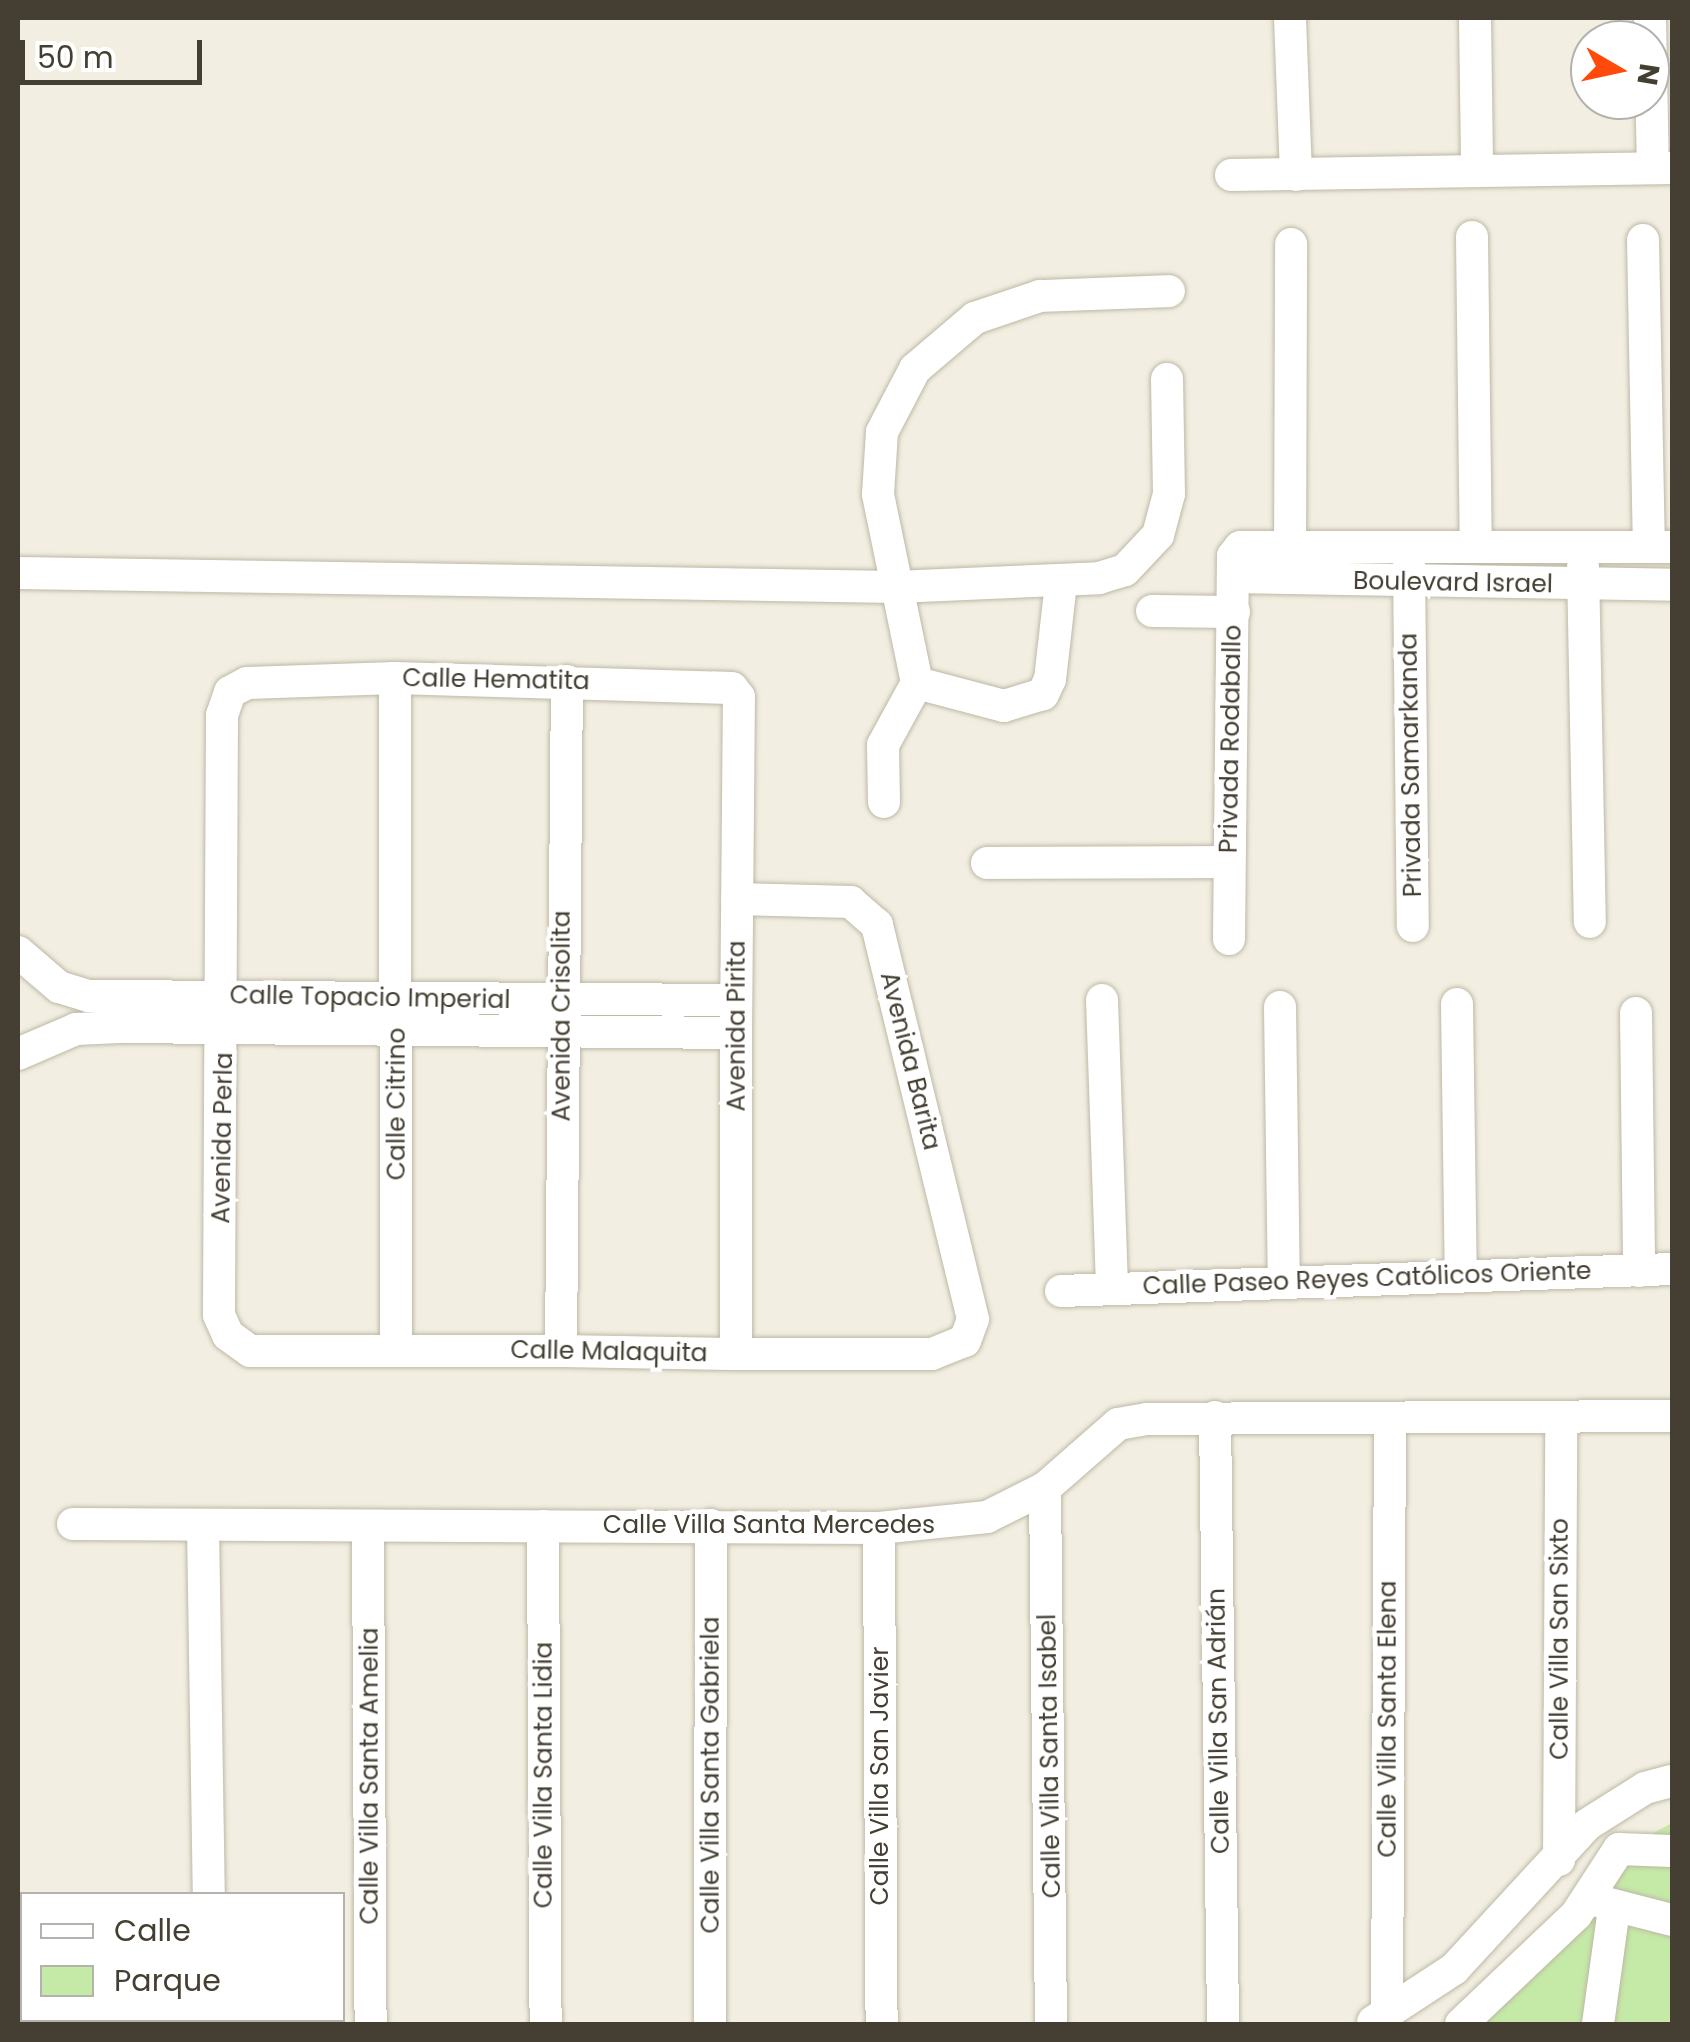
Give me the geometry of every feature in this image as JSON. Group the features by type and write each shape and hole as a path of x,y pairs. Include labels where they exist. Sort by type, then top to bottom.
{"street":[{"path":"1290,18 1296,175"},
{"path":"1475,18 1477,170"},
{"path":"1230,175 1663,168 1650,18"},
{"path":"1472,237 1476,546"},
{"path":"1643,240 1661,547"},
{"path":"1290,579 1291,244"},
{"path":"884,802 883,744 916,683 877,469 882,432 915,369 975,318 1040,296 1169,291"},
{"path":"18,573 896,588 1061,583 1125,570 1158,534 1169,494 1167,379"},
{"name":"Boulevard Israel","path":"1246,545 1661,547"},
{"name":"Privada Rodaballo","path":"1229,939 1233,556 1246,545"},
{"name":"Privada Samarkanda","path":"1409,545 1413,926"},
{"path":"1582,546 1590,922"},
{"name":"Boulevard Israel","path":"1234,578 1410,584 1672,584"},
{"path":"916,683 1004,706 1042,694 1050,679 1061,583"},
{"path":"1152,611 1234,612"},
{"name":"Calle Hematita","path":"247,682 395,678 567,680 724,685 739,697"},
{"name":"Calle Citrino","path":"395,678 396,1350"},
{"name":"Avenida Crisolita","path":"561,1351 561,1015 567,680"},
{"name":"Avenida Perla","path":"247,682 230,692 222,715 225,1012 219,1315 228,1335 250,1351"},
{"name":"Avenida Pirita","path":"736,1354 739,697"},
{"path":"987,863 1228,862"},
{"name":"Avenida Barita","path":"738,899 851,902 876,925 973,1319 966,1341"},
{"name":"Calle Topacio Imperial","path":"18,952 59,987 145,1012 561,1015 736,1000"},
{"path":"88,996 88,1029"},
{"path":"1102,1000 1112,1287"},
{"path":"1456,1004 1461,1274"},
{"path":"1280,1007 1284,1282"},
{"name":"Calle Topacio Imperial","path":"18,1054 50,1037 145,1012"},
{"path":"1636,1012 1639,1270"},
{"name":"Calle Topacio Imperial","path":"561,1015 736,1033"},
{"name":"Calle Paseo Reyes Católicos Oriente","path":"1061,1291 1672,1269"},
{"name":"Calle Malaquita","path":"250,1351 932,1354 966,1341"},
{"name":"Calle Villa Santa Mercedes","path":"73,1524 879,1528 987,1517 1045,1488 1118,1424 1215,1417 1390,1420 1672,1416"},
{"name":"Calle Villa San Adrián","path":"1215,1417 1223,2024"},
{"name":"Calle Villa San Sixto","path":"1560,1860 1561,1418"},
{"name":"Calle Villa Santa Elena","path":"1380,2022 1390,1420"},
{"name":"Calle Villa Santa Isabel","path":"1045,1488 1052,2024"},
{"name":"Calle Villa Santa Gabriela","path":"710,2024 711,1525"},
{"path":"203,1526 209,1892"},
{"name":"Calle Villa Santa Lidia","path":"542,1526 546,2024"},
{"name":"Calle Villa Santa Amelia","path":"368,1528 371,2024"},
{"name":"Calle Villa San Javier","path":"879,1528 882,2024"},
{"path":"1380,2022 1454,1969 1560,1860 1588,1824 1645,1788 1672,1781"},
{"path":"1598,2024 1602,1903 1619,1849 1672,1851"},
{"path":"1602,1903 1672,1920"},
{"path":"1462,2024 1602,1903"}],"green space":[{"path":"1672,1823 1672,2024 1468,2024 1623,1849"}]}
